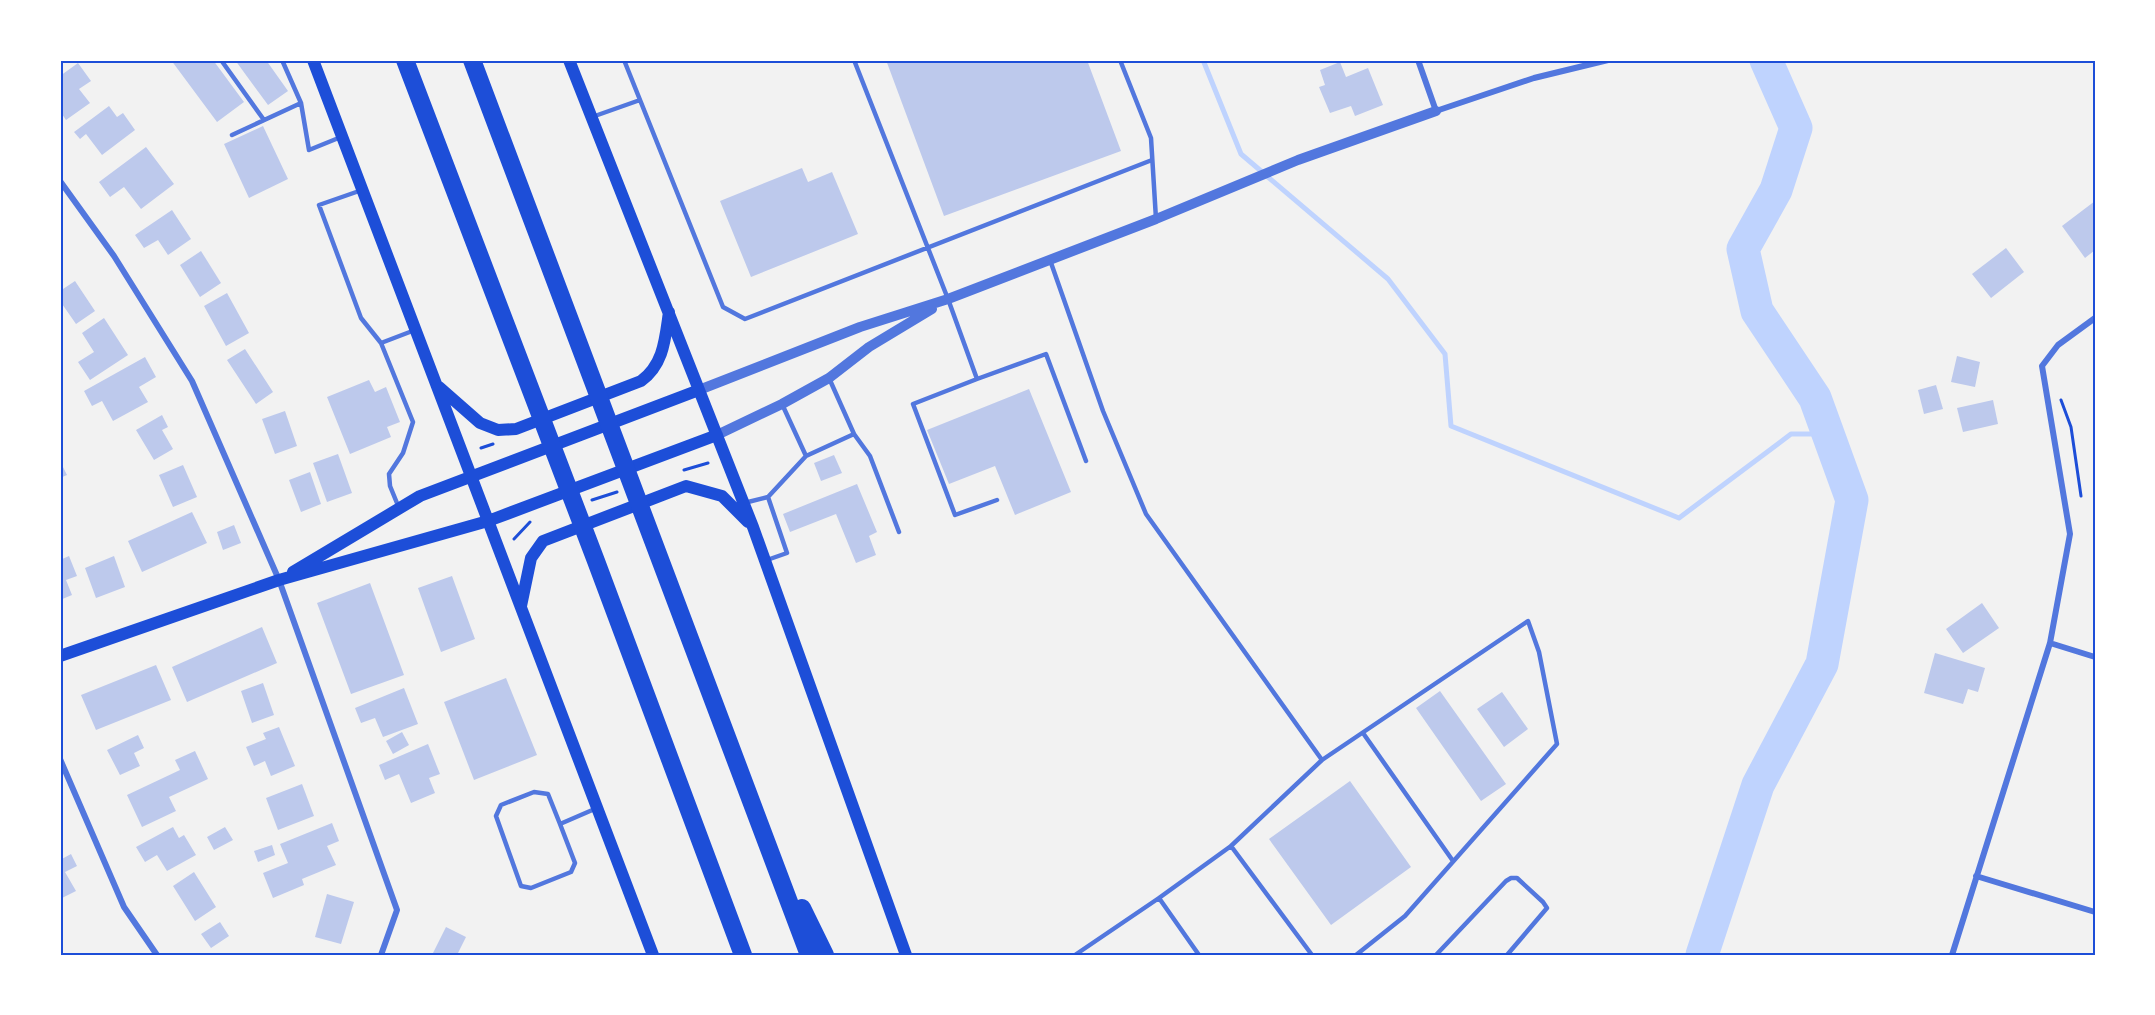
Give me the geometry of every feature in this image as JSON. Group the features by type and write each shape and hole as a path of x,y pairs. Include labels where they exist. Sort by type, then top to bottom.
{"highway":[{"path":"405,60 743,955"},
{"path":"472,60 808,955"},
{"path":"748,796 825,955"},
{"path":"708,862 732,955"}],"main road":[{"path":"313,60 653,955"},
{"path":"569,60 717,435 738,506 753,527 906,955"},
{"path":"438,386 480,423 498,430 516,429 641,381 649,375 657,366 662,352 669,310"},
{"path":"279,580 420,496 699,390"},
{"path":"60,656 279,580 488,521 717,435"},
{"path":"521,608 531,558 543,541 686,486 722,496 738,506"}],"street":[{"path":"1418,60 1436,111"},
{"path":"699,390 860,327 948,299 1050,260 1298,160 1534,78 1608,60"},
{"path":"60,180 114,256 192,381 279,580 397,910 381,955"},
{"path":"717,435 782,404 829,378 869,347 948,299"},
{"path":"1952,955 2050,643 2070,534 2042,366 2058,345 2095,318"},
{"path":"2050,643 2095,657"},
{"path":"60,759 124,907 157,955"},
{"path":"1976,876 2095,912"}],"lane":[{"path":"221,60 264,120"},
{"path":"282,60 301,103 309,150 343,136"},
{"path":"624,60 723,307 745,319 1152,160"},
{"path":"855,60 977,379"},
{"path":"1120,60 1151,138 1156,219"},
{"path":"592,117 640,100"},
{"path":"232,135 301,103"},
{"path":"362,190 319,205 361,318 381,343 413,422 403,453 389,474 390,486 399,508"},
{"path":"1050,260 1103,411 1146,513 1322,760"},
{"path":"381,343 415,330"},
{"path":"997,500 955,515 913,404 1047,354 1086,461"},
{"path":"829,378 854,434 870,456 899,532"},
{"path":"782,404 806,456"},
{"path":"738,506 768,497 806,456 854,434"},
{"path":"764,561 787,553 768,497"},
{"path":"1075,955 1231,846 1322,760 1528,621 1539,652 1557,744 1405,916 1356,955"},
{"path":"1363,733 1453,861"},
{"path":"534,792 548,794 560,825 575,863 571,872 531,888 521,886 496,816 501,805 534,792"},
{"path":"560,825 597,808"},
{"path":"1231,846 1312,955"},
{"path":"1436,955 1506,882 1511,878 1517,878 1547,908 1508,955"},
{"path":"1159,898 1199,955"}],"path":[{"path":"2058,391 2071,427 2081,496"},
{"path":"675,473 708,463"},
{"path":"586,502 620,491"},
{"path":"514,539 531,520"}],"building":[{"path":"171,60 213,60 244,102 217,122"},
{"path":"235,60 266,60 288,91 268,105"},
{"path":"886,60 1087,60 1121,151 944,216"},
{"path":"1340,62 1346,77 1368,68 1383,105 1355,116 1351,106 1330,113 1319,87 1325,85 1320,70"},
{"path":"78,63 91,81 79,89 90,103 66,120 60,111 60,76"},
{"path":"109,106 117,117 123,113 135,130 102,155 86,134 80,139 74,132"},
{"path":"263,126 288,179 249,198 224,144"},
{"path":"146,147 174,184 141,209 124,187 110,197 99,182"},
{"path":"802,168 808,182 832,172 858,234 751,277 720,201"},
{"path":"2095,201 2095,250 2085,258 2062,226"},
{"path":"172,210 191,239 168,255 158,240 144,248 135,235"},
{"path":"2006,248 2024,272 1991,298 1972,274"},
{"path":"201,251 221,283 200,297 180,265"},
{"path":"75,281 95,311 76,324 60,301 60,291"},
{"path":"227,293 249,333 226,346 204,306"},
{"path":"104,318 128,355 90,380 78,362 94,352 82,333"},
{"path":"245,349 273,392 256,404 227,360"},
{"path":"1957,356 1980,362 1975,387 1951,382"},
{"path":"145,357 156,377 139,387 148,402 113,421 102,401 92,406 84,391"},
{"path":"369,380 375,392 386,387 400,422 387,427 391,437 350,454 327,397"},
{"path":"1936,385 1943,409 1924,414 1918,390"},
{"path":"1029,389 1071,492 1015,515 995,466 949,484 927,430"},
{"path":"1993,400 1998,424 1963,432 1957,408"},
{"path":"285,411 297,446 275,454 262,419"},
{"path":"162,415 168,427 162,430 173,449 154,460 136,430"},
{"path":"338,454 352,493 327,502 313,463"},
{"path":"834,455 842,473 821,481 814,463"},
{"path":"60,461 67,475 60,478"},
{"path":"183,465 197,497 173,507 159,475"},
{"path":"310,472 321,504 301,512 289,480"},
{"path":"857,484 877,532 869,536 876,555 856,563 836,514 790,532 783,514"},
{"path":"192,512 207,543 142,572 128,541"},
{"path":"234,525 241,543 223,550 217,532"},
{"path":"69,556 77,576 66,580 72,595 60,600 60,560"},
{"path":"114,556 125,587 96,598 85,568"},
{"path":"452,576 475,639 441,652 418,588"},
{"path":"370,583 404,675 351,694 317,603"},
{"path":"1982,603 1999,628 1963,653 1946,629"},
{"path":"262,627 277,663 187,702 172,667"},
{"path":"1935,653 1985,668 1978,692 1968,689 1963,704 1924,693"},
{"path":"156,665 171,700 96,730 81,695"},
{"path":"506,678 537,755 474,780 444,702"},
{"path":"263,683 274,715 252,723 241,691"},
{"path":"404,688 418,724 383,737 375,718 361,723 355,708"},
{"path":"1440,691 1506,784 1481,801 1416,708"},
{"path":"1502,692 1528,729 1504,747 1477,709"},
{"path":"279,727 295,766 271,776 265,761 254,766 246,747 266,739 263,733"},
{"path":"402,732 409,745 393,754 386,741"},
{"path":"138,735 144,748 134,753 140,766 120,775 107,750"},
{"path":"428,744 440,774 429,778 435,793 411,803 399,774 385,780 379,765"},
{"path":"195,751 208,779 169,797 176,811 142,827 127,795 180,770 175,760"},
{"path":"1350,781 1411,867 1331,925 1269,839"},
{"path":"302,784 314,816 278,830 266,798"},
{"path":"332,823 339,841 327,846 336,865 302,879 304,885 273,898 263,873 288,863 280,844"},
{"path":"173,827 179,838 184,835 196,855 167,871 157,855 145,862 136,847"},
{"path":"225,827 233,840 214,850 207,837"},
{"path":"272,845 275,855 258,862 254,851"},
{"path":"71,854 77,866 65,872 76,891 60,899 60,860"},
{"path":"194,872 216,907 195,921 173,886"},
{"path":"327,894 354,902 341,944 315,937"},
{"path":"220,922 229,936 211,948 201,934"},
{"path":"446,927 466,937 457,955 432,955"}],"waterway":[{"path":"1203,60 1241,154 1388,279 1445,354 1451,426 1679,518 1791,434 1829,434"},
{"path":"1702,955 1758,785 1822,664 1852,500 1815,398 1757,311 1743,249 1776,190 1796,128 1766,60"}]}
